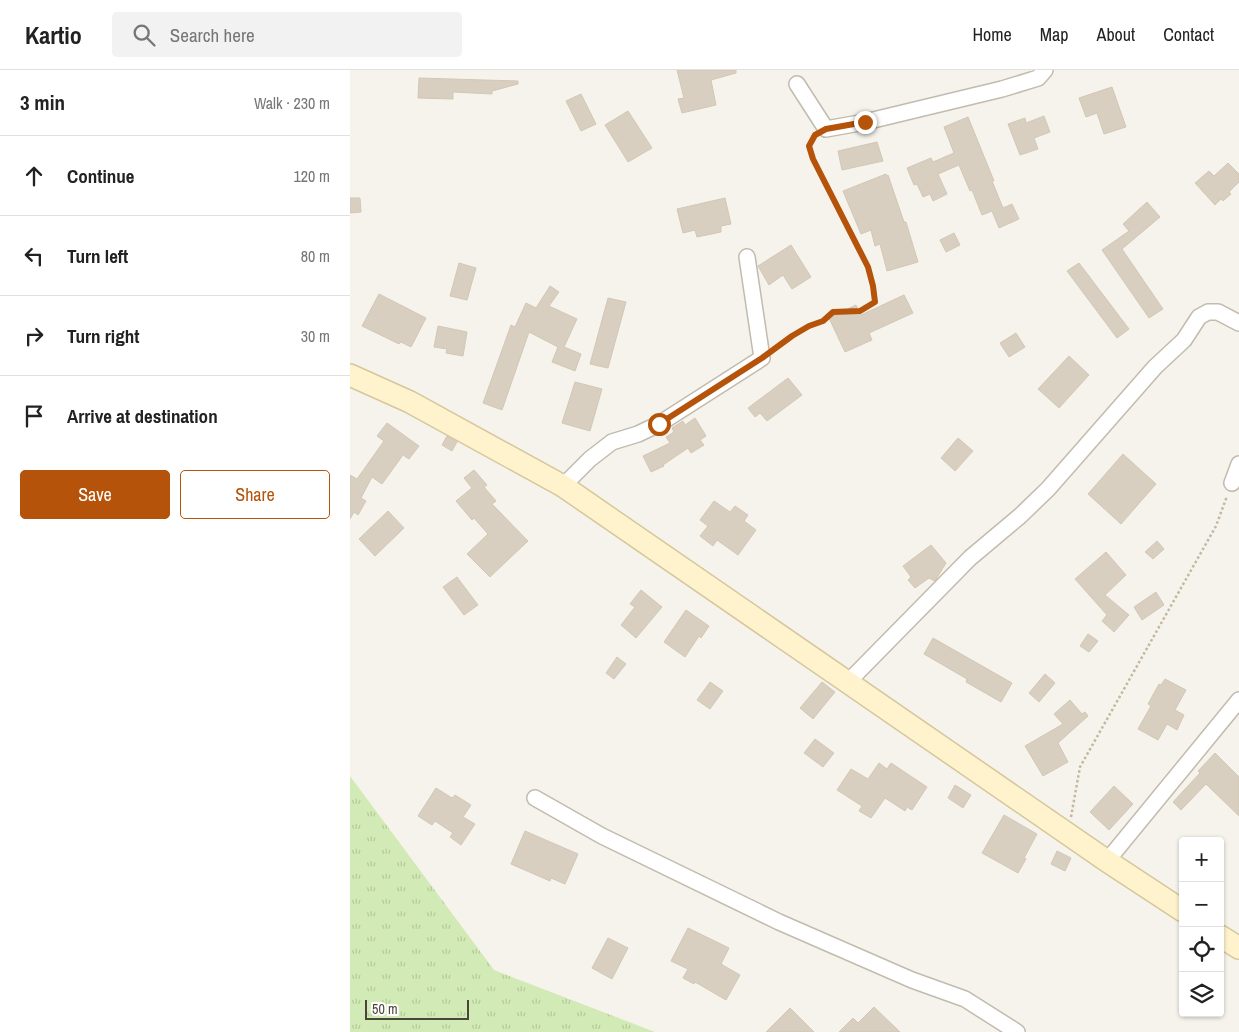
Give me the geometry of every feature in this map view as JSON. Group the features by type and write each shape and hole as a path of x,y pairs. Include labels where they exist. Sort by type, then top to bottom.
{"street":[{"path":"797,84 826,129 865,122 1002,89 1038,78 1045,70"},
{"path":"563,486 590,458 612,442 638,434 659,424 762,358 747,258"},
{"path":"848,682 970,558 1020,516 1048,489 1155,367 1184,340 1199,317 1208,312 1218,312 1239,323"},
{"path":"350,375 410,402 563,486 1107,861 1179,908"},
{"path":"1232,482 1239,464"},
{"path":"1107,861 1239,700"},
{"path":"535,798 602,836 778,922 912,980 965,999 1018,1032"},
{"path":"1224,939 1239,948"}],"path":[{"path":"762,358 792,336 809,326 823,321 833,312 860,311 875,302 868,267 813,159 809,146 815,135 826,129"},
{"path":"1068,834 1080,767 1216,526 1232,482"}],"green space":[{"path":"350,776 494,970 655,1032 350,1032"}],"building":[{"path":"677,70 736,70 736,73 711,80 716,105 682,113 678,99 684,98"},
{"path":"419,78 518,81 518,84 492,91 492,94 453,92 453,99 418,98"},
{"path":"1112,87 1126,127 1104,134 1097,113 1086,117 1079,98"},
{"path":"581,94 596,124 581,131 566,101"},
{"path":"628,111 652,148 628,162 605,125"},
{"path":"1044,116 1050,132 1034,138 1038,149 1020,155 1008,124 1025,118 1026,123"},
{"path":"968,117 1003,208 1012,204 1019,219 999,228 992,211 982,215 959,165 938,174 947,194 933,201 930,194 923,197 917,184 914,185 907,168 931,158 933,162 954,153 944,127"},
{"path":"877,142 883,161 842,170 838,151"},
{"path":"1228,163 1239,174 1239,182 1229,192 1231,194 1223,201 1221,199 1215,205 1195,183 1209,171 1214,176"},
{"path":"886,174 886,176 888,175 904,222 906,222 918,262 887,271 880,244 875,246 871,230 861,234 843,191"},
{"path":"350,198 360,198 361,212 350,213"},
{"path":"725,198 731,224 721,226 721,232 697,237 695,230 683,233 677,209"},
{"path":"1147,202 1160,217 1122,249 1163,309 1149,318 1102,250 1129,231 1123,224"},
{"path":"954,233 960,245 946,252 940,240"},
{"path":"791,245 811,277 792,289 783,275 769,285 758,266"},
{"path":"459,263 476,268 467,300 450,296"},
{"path":"1079,263 1129,329 1117,338 1067,271"},
{"path":"550,286 559,292 549,306 577,319 564,347 581,354 575,371 552,362 558,347 529,332 502,410 483,403 511,325 515,327 526,303 536,308"},
{"path":"379,294 426,318 411,347 401,342 399,344 362,326"},
{"path":"904,295 913,313 869,333 872,340 845,352 829,318 856,305 861,315"},
{"path":"608,298 626,302 608,368 590,364"},
{"path":"438,326 467,332 463,356 446,353 447,349 434,347"},
{"path":"1016,333 1025,347 1009,357 1000,343"},
{"path":"1069,356 1089,375 1059,408 1038,389"},
{"path":"788,378 802,395 767,421 760,413 755,417 748,408"},
{"path":"575,382 602,389 590,431 562,423"},
{"path":"695,418 706,436 700,440 704,445 691,453 688,448 664,466 651,472 643,456 670,443 666,437 674,432 672,428 683,421 685,425"},
{"path":"387,423 419,446 409,459 403,455 382,484 372,477 361,498 366,501 358,515 354,512 350,519 350,475 357,479 384,441 377,436"},
{"path":"447,436 457,442 452,451 442,445"},
{"path":"958,438 973,451 955,471 941,458"},
{"path":"1123,454 1156,484 1121,524 1088,494"},
{"path":"474,470 487,485 484,487 496,501 492,504 528,541 490,577 467,554 488,534 474,518 472,520 456,501 472,488 464,478"},
{"path":"714,501 730,512 735,506 748,515 744,521 756,530 738,555 717,540 713,546 700,536 708,526 700,520"},
{"path":"388,511 404,528 375,556 359,539"},
{"path":"1157,541 1164,549 1153,559 1145,552"},
{"path":"931,545 946,563 935,581 929,578 915,588 908,580 911,577 903,566"},
{"path":"1106,552 1126,575 1105,595 1129,615 1114,632 1102,621 1107,615 1075,579"},
{"path":"457,577 478,605 464,615 443,587"},
{"path":"641,590 662,607 636,638 621,625 635,607 630,604"},
{"path":"1156,592 1164,605 1142,620 1134,607"},
{"path":"686,610 709,626 701,638 699,636 685,657 664,642"},
{"path":"1088,634 1098,641 1089,652 1080,646"},
{"path":"933,638 1012,683 1001,702 966,682 967,679 924,654"},
{"path":"617,657 626,664 614,679 606,673"},
{"path":"1045,674 1055,683 1039,702 1029,693"},
{"path":"1165,679 1186,690 1175,710 1184,715 1177,730 1167,724 1158,740 1138,729 1151,706 1148,704 1159,684 1161,685"},
{"path":"710,682 723,691 710,709 697,700"},
{"path":"822,682 835,692 813,719 800,708"},
{"path":"1070,700 1082,714 1085,712 1088,716 1058,743 1068,762 1043,776 1025,746 1063,724 1054,714"},
{"path":"815,739 834,753 823,767 804,753"},
{"path":"1215,753 1239,777 1239,816 1206,784 1181,810 1173,802 1200,773 1198,771"},
{"path":"879,763 887,769 891,763 927,787 912,810 907,807 905,811 885,798 871,818 859,811 862,806 837,790 851,769 868,779"},
{"path":"955,785 971,795 963,808 948,798"},
{"path":"1114,786 1133,804 1109,830 1090,812"},
{"path":"436,788 452,798 455,795 471,805 463,817 475,824 461,845 450,837 453,833 435,821 432,825 418,816"},
{"path":"1004,815 1037,834 1018,873 982,853"},
{"path":"525,831 578,854 565,884 551,878 550,881 511,864"},
{"path":"1057,851 1071,858 1065,871 1051,864"},
{"path":"688,928 729,948 721,964 740,975 726,1000 695,982 694,984 683,978 688,969 671,961"},
{"path":"608,938 628,948 612,979 592,968"},
{"path":"874,1007 900,1032 839,1032 853,1018 858,1023"},
{"path":"790,1008 814,1032 766,1032"}],"route":[{"path":"659,424 762,358 792,336 809,326 823,321 833,312 860,311 875,302 868,267 826,187 809,146 815,135 826,129 865,122"}]}
